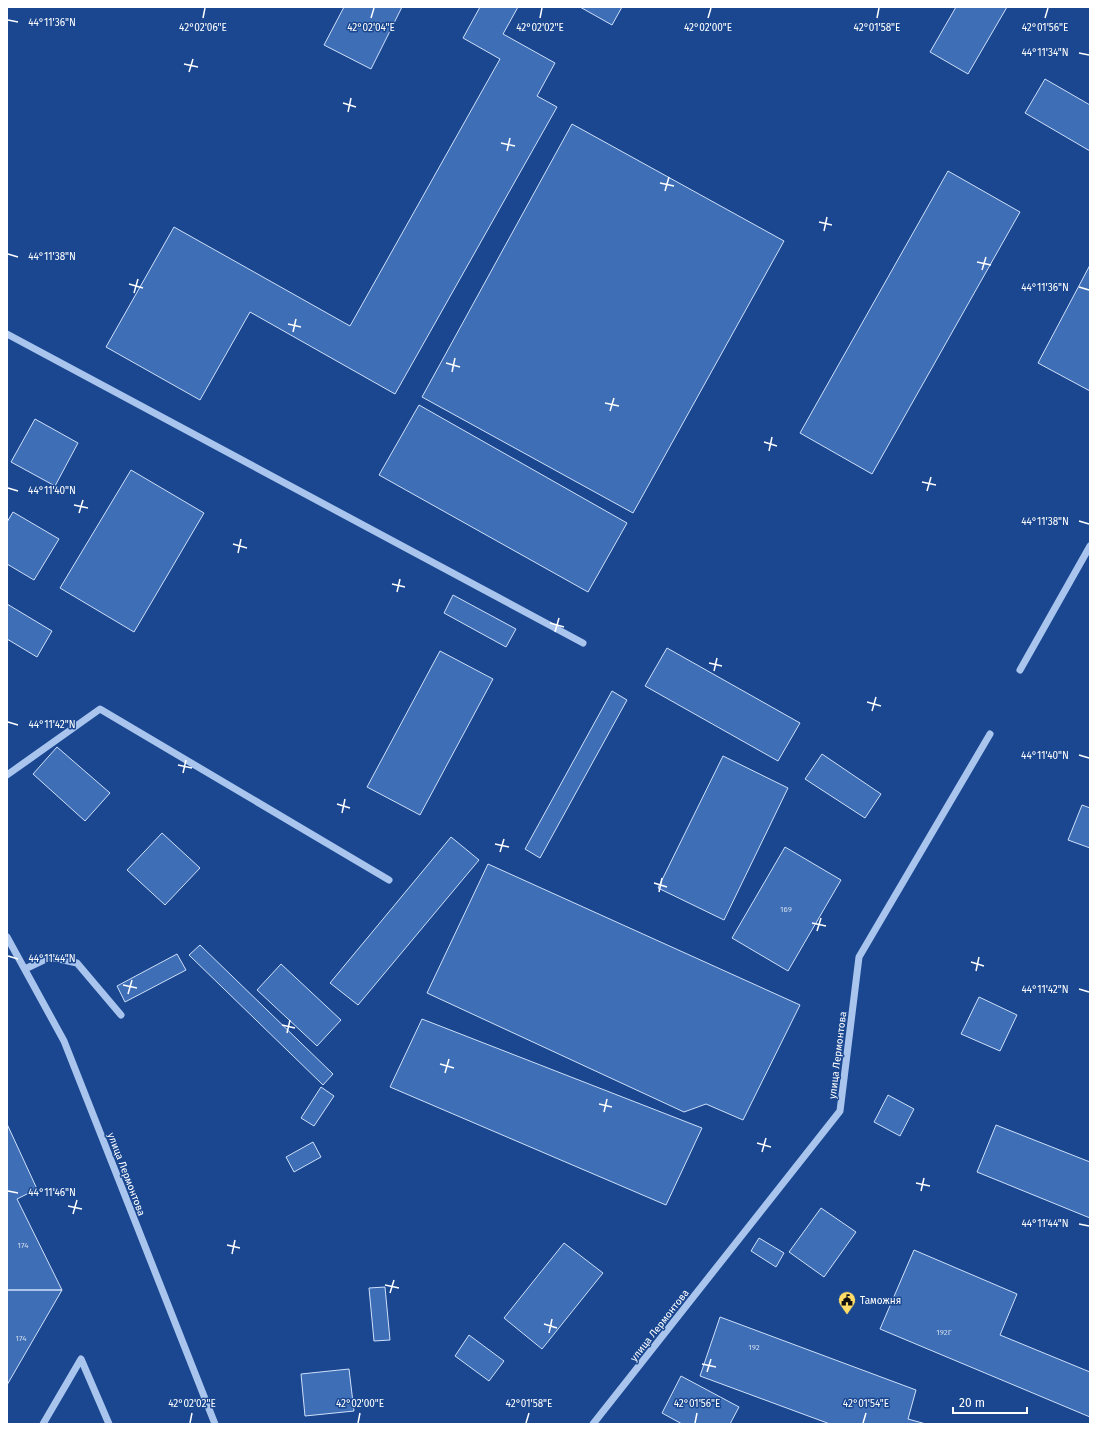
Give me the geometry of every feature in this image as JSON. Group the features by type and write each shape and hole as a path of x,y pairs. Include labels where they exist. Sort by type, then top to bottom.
{"street":[{"path":"7,334 583,643"},
{"path":"1020,670 1090,546"},
{"path":"7,775 100,709 389,880"},
{"name":"улица Лермонтова","path":"593,1424 840,1111 859,957 990,734"},
{"name":"улица Лермонтова","path":"7,937 64,1041 214,1424"},
{"path":"25,969 50,957 77,963 122,1015"},
{"path":"43,1424 81,1359 109,1424"}],"building":[{"path":"344,7 402,7 371,69 324,45"},
{"path":"480,7 518,7 503,34 555,63 537,96 557,107 395,394 250,312 200,400 106,347 174,227 350,326 500,59 463,38"},
{"path":"580,7 622,7 612,25"},
{"path":"956,7 1007,7 968,74 930,52"},
{"path":"1045,79 1090,105 1090,151 1025,113"},
{"path":"572,124 784,241 633,513 422,397"},
{"path":"948,171 1020,212 872,474 800,433"},
{"path":"1090,265 1090,391 1038,363"},
{"path":"419,405 627,523 588,592 379,475"},
{"path":"35,419 78,443 55,486 11,462"},
{"path":"131,470 204,513 134,632 60,588"},
{"path":"13,512 59,539 34,580 7,564 7,522"},
{"path":"453,595 516,629 506,647 444,613"},
{"path":"7,604 52,631 37,657 7,639"},
{"path":"667,648 800,723 778,761 645,686"},
{"path":"440,651 493,679 420,815 367,787"},
{"path":"612,691 627,700 540,858 525,849"},
{"path":"57,747 110,793 85,821 33,774"},
{"path":"822,754 881,794 865,818 805,779"},
{"path":"723,756 788,788 724,920 658,888"},
{"path":"1082,805 1090,808 1090,848 1068,840"},
{"path":"162,833 200,868 165,905 127,870"},
{"path":"451,837 479,860 358,1005 330,983"},
{"path":"785,847 841,880 788,971 732,938"},
{"path":"488,864 800,1005 743,1120 706,1104 684,1112 427,993"},
{"path":"200,945 333,1074 323,1085 189,955"},
{"path":"177,954 186,970 125,1002 117,986"},
{"path":"281,964 341,1020 317,1046 257,990"},
{"path":"979,997 1017,1015 1000,1051 961,1034"},
{"path":"422,1019 702,1128 666,1205 390,1087"},
{"path":"321,1087 334,1096 314,1126 301,1118"},
{"path":"888,1095 914,1109 900,1136 874,1122"},
{"path":"7,1124 37,1189 17,1199 62,1290 7,1290"},
{"path":"996,1125 1090,1162 1090,1218 977,1172"},
{"path":"313,1142 321,1157 294,1172 286,1157"},
{"path":"821,1208 856,1232 824,1277 789,1252"},
{"path":"759,1238 784,1253 776,1267 751,1251"},
{"path":"564,1243 603,1273 542,1349 504,1318"},
{"path":"914,1250 1017,1294 1000,1335 1090,1372 1090,1417 880,1329"},
{"path":"385,1287 390,1340 374,1341 369,1288"},
{"path":"7,1290 62,1290 7,1385"},
{"path":"720,1317 916,1390 908,1419 926,1424 830,1424 700,1376"},
{"path":"469,1335 504,1361 489,1381 455,1356"},
{"path":"349,1369 354,1411 305,1416 301,1374"},
{"path":"681,1376 739,1407 730,1424 682,1424 662,1413"}],"place":[{"name":"Таможня","path":"847,1315"}]}
